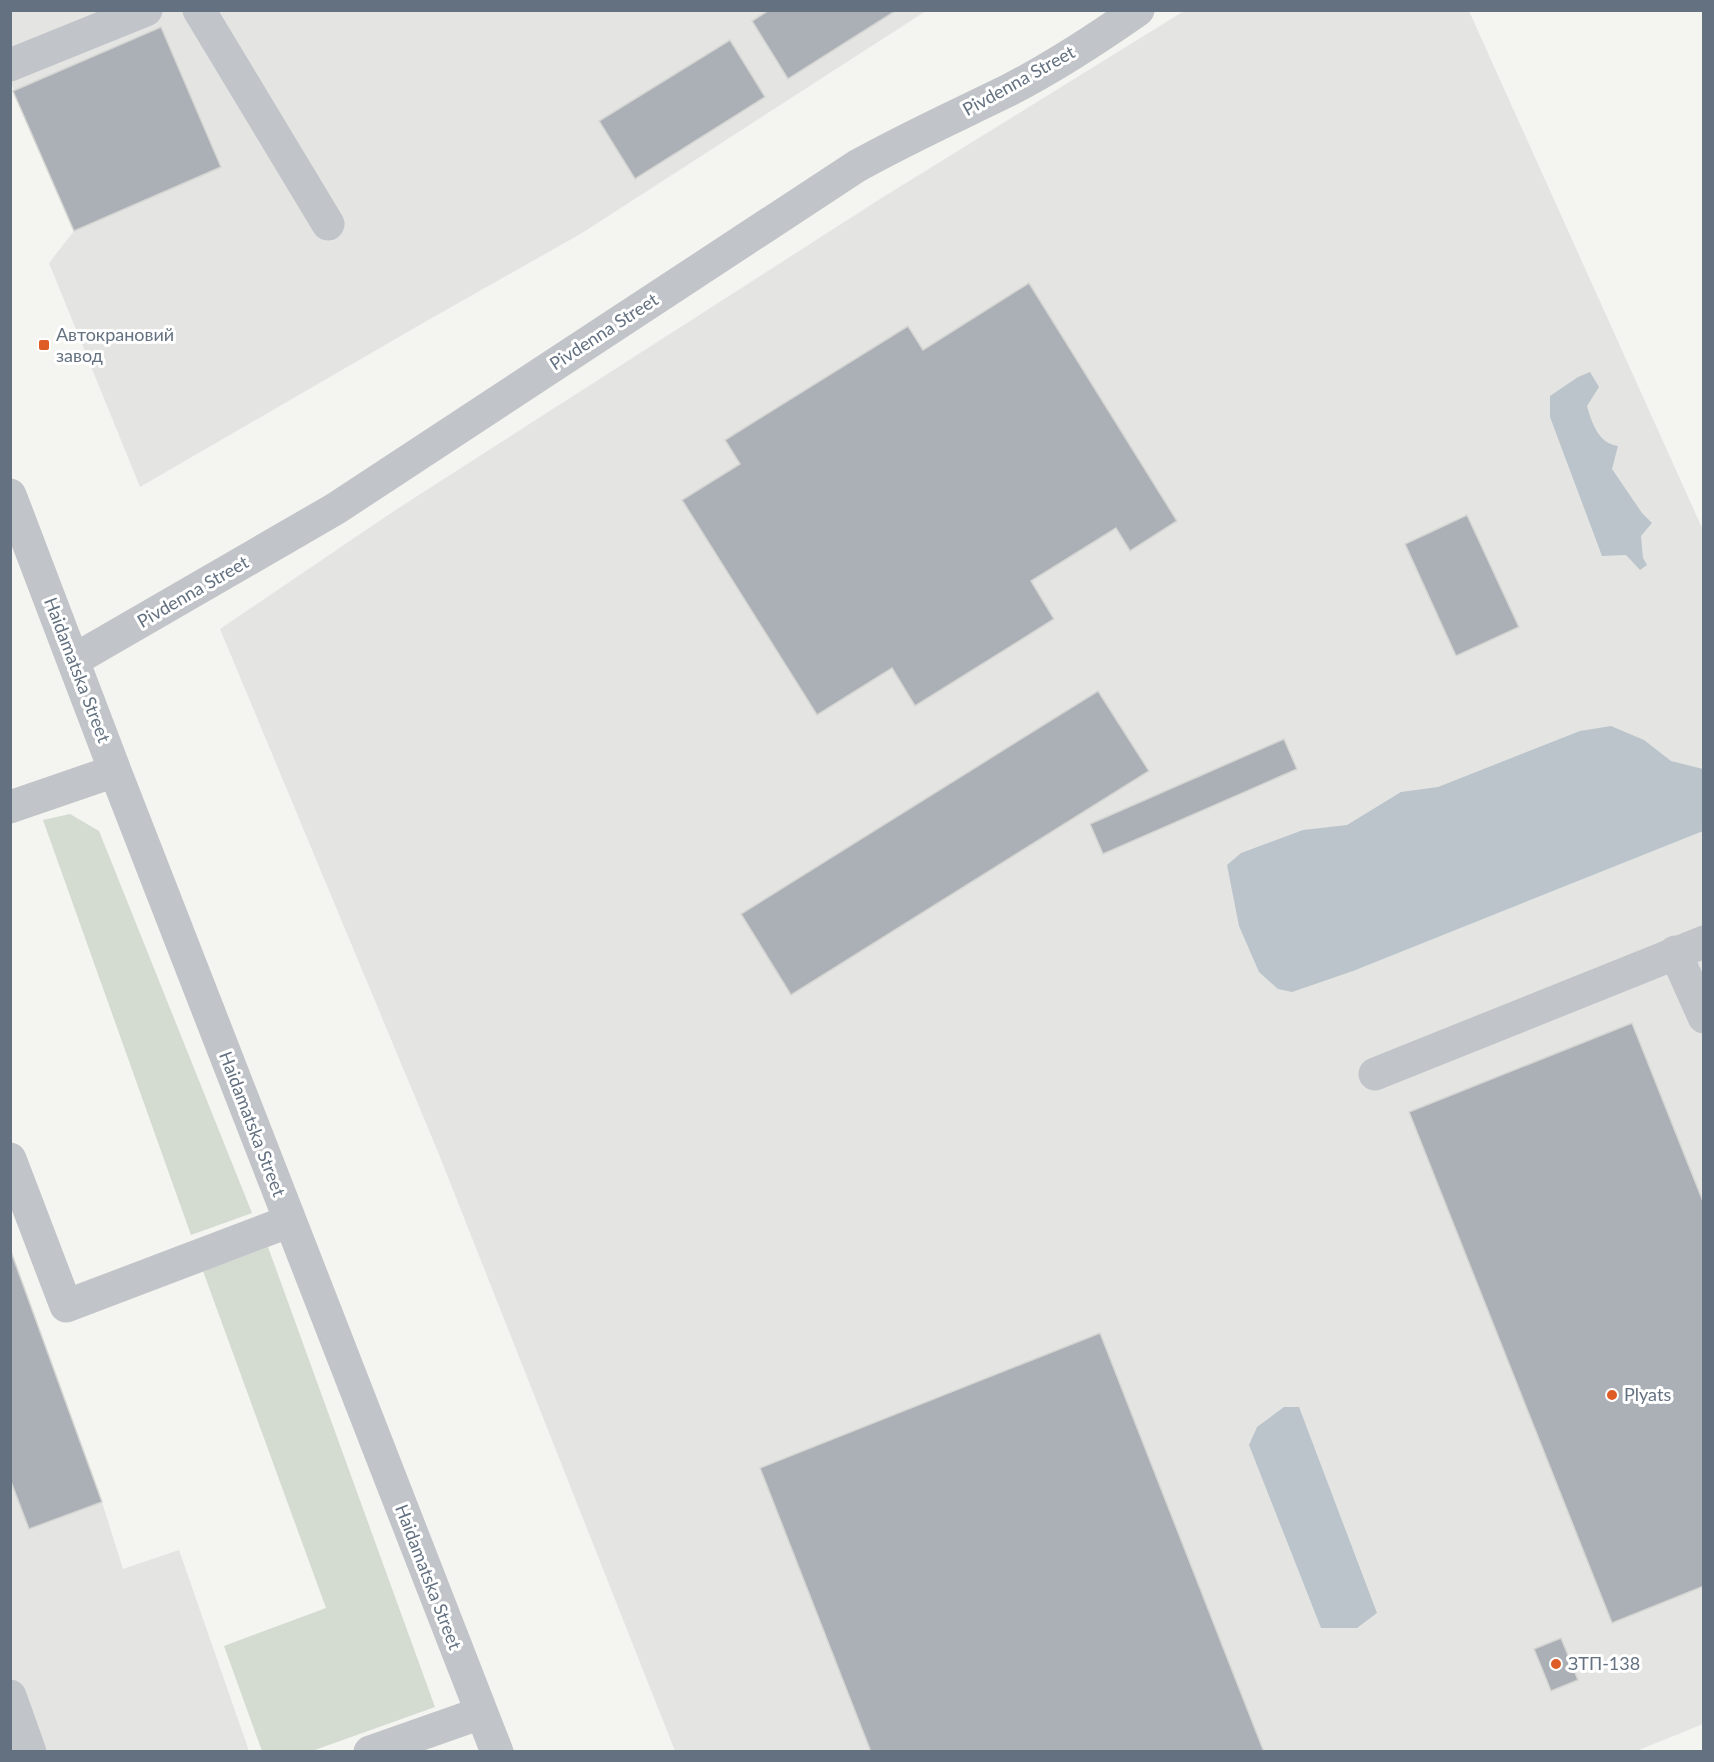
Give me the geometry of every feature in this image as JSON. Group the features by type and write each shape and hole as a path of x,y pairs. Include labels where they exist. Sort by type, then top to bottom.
{"street":[{"path":"10,65 146,10"},
{"path":"199,10 328,224"},
{"name":"Pivdenna Street","path":"74,660 327,514 857,166 908,138 1011,89 1108,31 1138,10"},
{"name":"Haidamatska Street","path":"10,495 497,1752"},
{"path":"10,807 116,771"},
{"path":"1375,1074 1689,947 1704,1017"},
{"path":"10,1159 66,1306 290,1221"},
{"path":"10,1696 30,1752"},
{"path":"370,1752 481,1713"}],"shaded area":[{"path":"11,11 926,11 582,233 140,487 49,263 74,231 11,83"},
{"path":"1184,11 1469,11 1703,530 1703,1724 1634,1752 675,1751 438,1152 220,629 394,511 880,199"},
{"path":"1590,372 1599,387 1587,406 1594,425 1605,441 1618,446 1612,469 1642,513 1652,523 1641,536 1643,558 1647,565 1640,570 1626,555 1602,556 1550,417 1550,396 1578,377"},
{"path":"1611,726 1644,740 1671,761 1703,769 1703,831 1353,971 1292,992 1278,989 1259,972 1239,926 1227,865 1241,853 1303,830 1347,825 1401,792 1438,787 1580,731"},
{"path":"70,814 99,831 252,1213 191,1235 43,820"},
{"path":"268,1247 435,1707 312,1751 262,1751 224,1646 326,1608 203,1271"},
{"path":"10,1249 102,1502 123,1569 179,1550 249,1751 11,1751"},
{"path":"1284,1407 1299,1407 1377,1613 1357,1628 1321,1628 1249,1445 1257,1427"}],"building":[{"path":"769,10 897,10 788,79 752,21"},
{"path":"161,27 221,167 74,231 13,91"},
{"path":"730,40 765,97 635,179 599,121"},
{"path":"1029,283 1177,521 1130,551 1116,528 1031,581 1054,619 915,706 892,668 817,715 682,500 740,464 725,440 908,326 923,350"},
{"path":"1467,515 1519,627 1456,656 1405,544"},
{"path":"1098,691 1149,771 791,995 741,914"},
{"path":"1284,739 1297,769 1103,854 1090,824"},
{"name":"Plyats","path":"1632,1023 1704,1204 1704,1586 1612,1623 1409,1112"},
{"path":"10,1249 102,1502 29,1529 10,1479"},
{"path":"1100,1333 1264,1752 871,1752 760,1468"},
{"name":"ЗТП-138","path":"1561,1638 1578,1680 1551,1691 1534,1649"}],"place":[{"name":"Автокрановий завод","path":"44,345"},
{"name":"Plyats","path":"1612,1395"},
{"name":"ЗТП-138","path":"1556,1664"}]}
